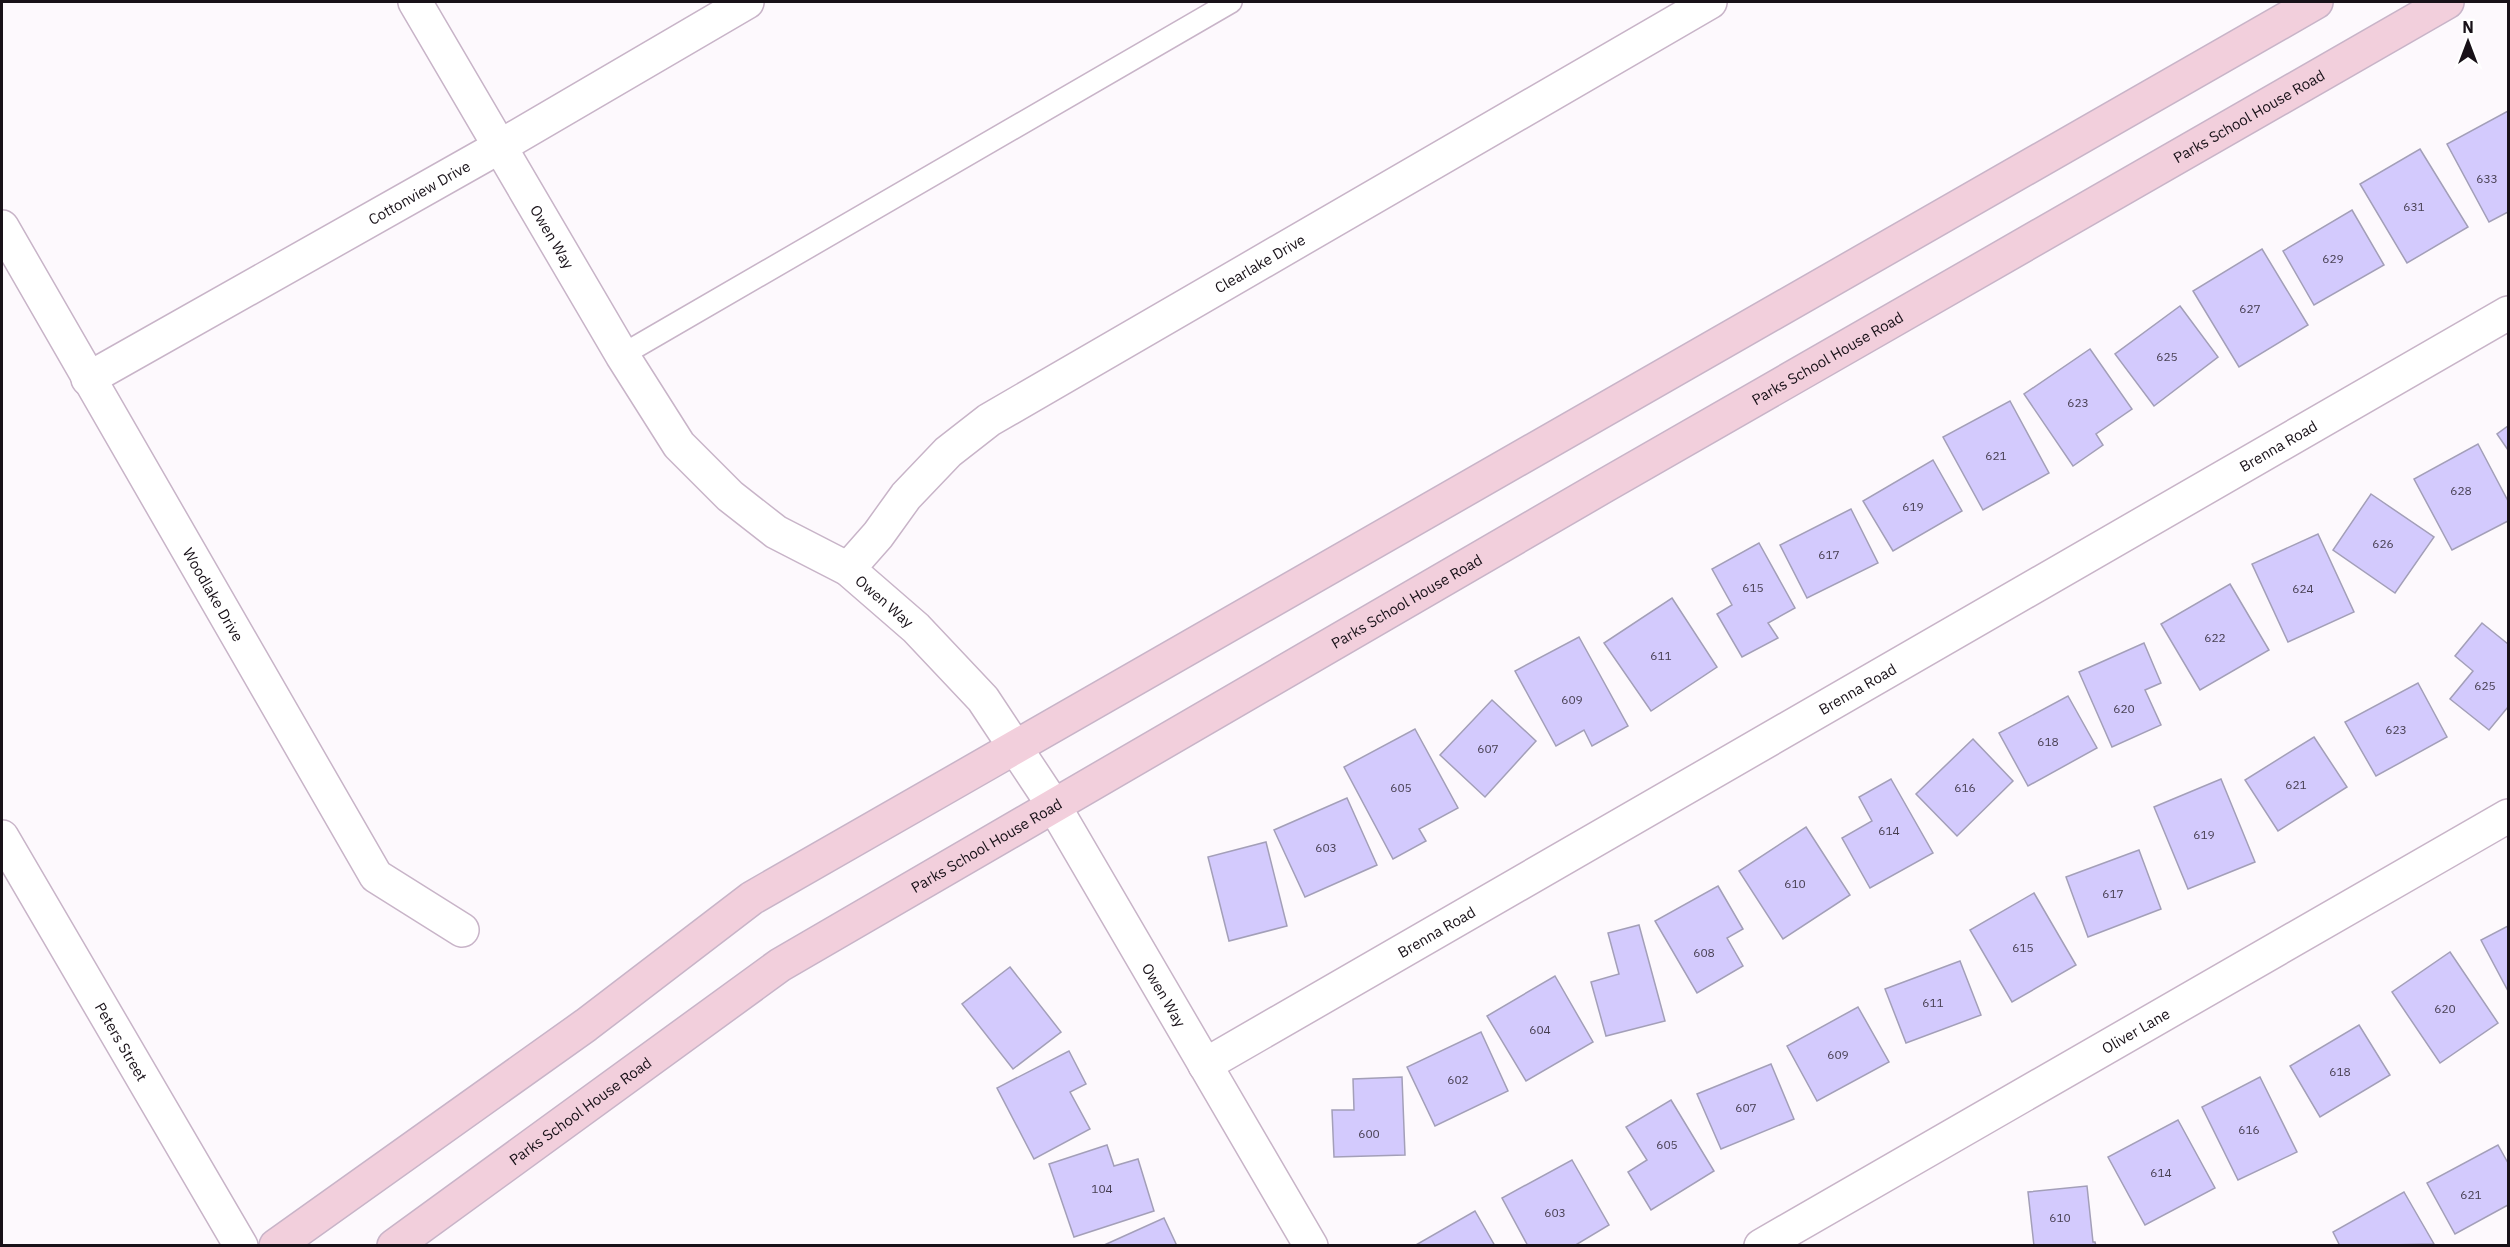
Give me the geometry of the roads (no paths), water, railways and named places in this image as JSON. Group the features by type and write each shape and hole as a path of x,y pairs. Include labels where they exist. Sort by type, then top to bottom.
{"street":[{"name":"Owen Way","path":"415,2 622,355 679,445 730,496 776,532 848,569 916,628 976,691 1054,806 1311,1245"},
{"name":"Cottonview Drive","path":"88,379 499,147 747,2"},
{"name":"Clearlake Drive","path":"848,569 878,535 906,496 948,452 989,420 1710,2"},
{"path":"276,1245 586,1025 752,898 2316,2"},
{"name":"Parks School House Road","path":"394,1245 780,965 2447,2"},
{"name":"Woodlake Drive","path":"2,227 376,876 462,930"},
{"name":"Brenna Road","path":"1205,1065 2508,313"},
{"name":"Oliver Lane","path":"1761,1245 2508,816"},
{"name":"Peters Street","path":"2,837 241,1245"}],"lane":[{"path":"622,355 1231,2"}]}
